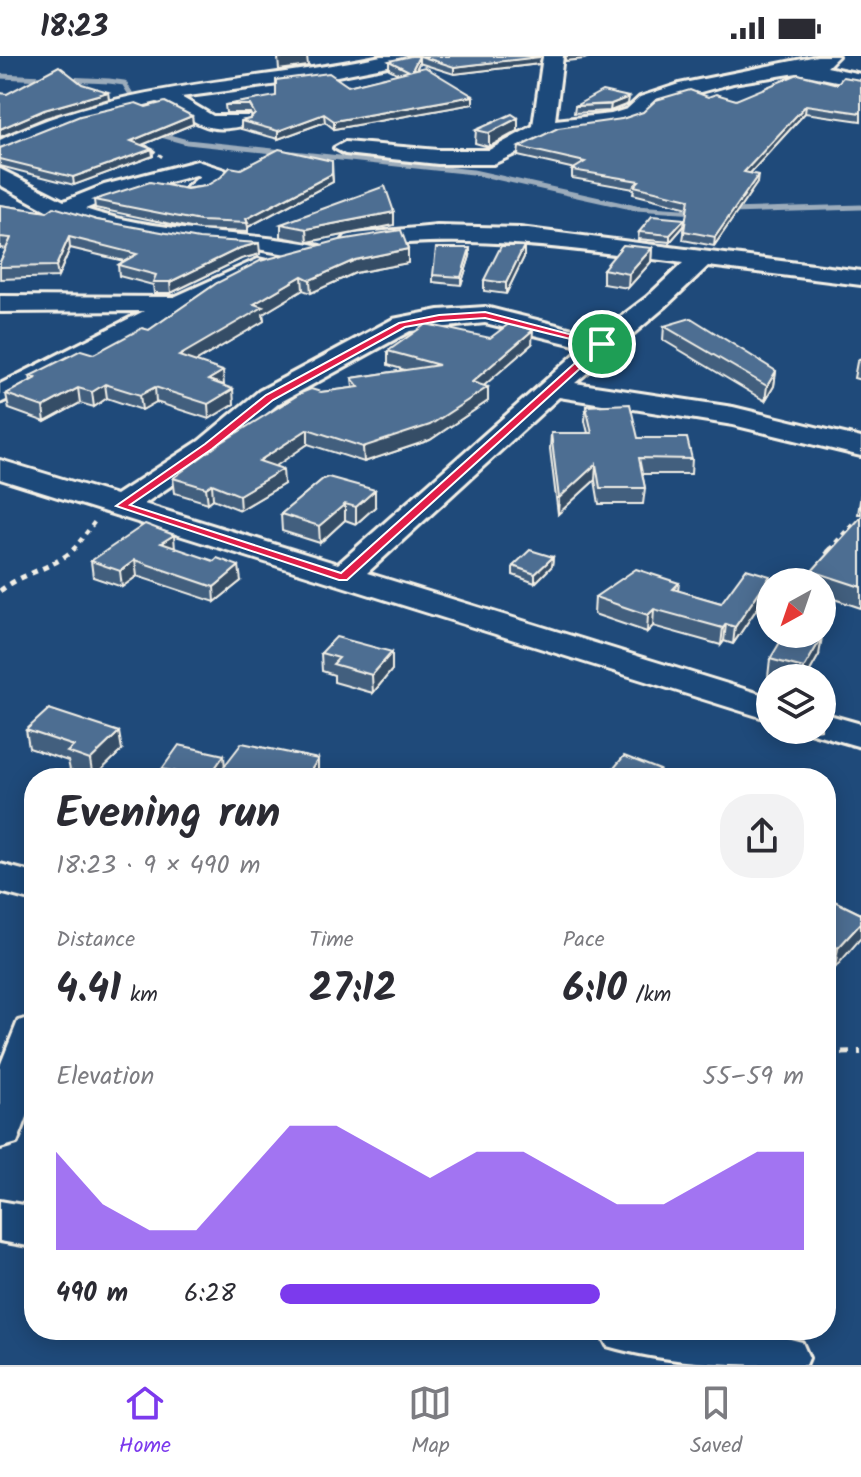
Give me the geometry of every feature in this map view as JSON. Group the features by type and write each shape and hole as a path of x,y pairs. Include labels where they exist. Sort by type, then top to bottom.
{"street":[{"path":"281,90 332,71 408,56"},
{"path":"543,128 553,56"},
{"path":"768,56 796,68 861,80"},
{"path":"345,148 438,157 493,157 529,139 543,128 614,120 634,113 647,101 686,88 733,77 819,64 828,56"},
{"path":"332,71 356,88"},
{"path":"0,148 52,123 159,95 316,90"},
{"path":"159,95 175,100 208,124 224,125 243,120"},
{"path":"63,209 112,190 197,168 217,175 197,188"},
{"path":"0,176 63,209 99,221 200,240 257,242 311,251"},
{"path":"0,395 251,267 338,244 405,233 463,231 705,256 861,278"},
{"path":"343,577 602,344 656,302 705,256"},
{"path":"0,304 177,303"},
{"path":"121,506 209,447 269,397 402,325 439,318 485,315 602,344"},
{"path":"555,388 733,416 861,447"},
{"path":"0,469 756,705"},
{"path":"836,728 861,736"},
{"path":"0,878 24,884"},
{"path":"0,1130 24,1062"},
{"path":"0,1221 24,1225"},
{"path":"699,1340 781,1351"}],"path":[{"path":"92,111 120,124 144,146 164,157 166,175"},
{"path":"135,145 144,146"},
{"path":"0,591 12,580 54,565 83,542 98,518 121,506"},
{"path":"838,556 827,552 855,521"},
{"path":"836,1053 861,1052"}],"building":[{"path":"419,56 412,70 425,67 473,96 334,121 324,114 278,131 241,121 255,114 250,105 225,105 276,96 276,80 329,73 348,86 409,71 389,61"},
{"path":"420,56 539,56 539,57 454,67"},
{"path":"59,66 82,84 108,92 44,110 0,129 0,93 7,94"},
{"path":"798,74 837,84 843,77 861,80 861,113 806,105 744,172 758,175 715,237 684,231 689,199 634,186 639,181 572,170 585,162 519,147 558,128 622,119 643,112 656,100 690,90 708,97 716,94 736,100"},
{"path":"602,91 629,97 611,104 575,106"},
{"path":"165,102 192,116 131,141 152,149 73,177 0,159 0,148 80,116 136,103 146,107"},
{"path":"512,114 518,118 489,133 476,130"},
{"path":"279,149 332,161 332,174 246,219 248,223 200,221 94,200 150,182 187,189 206,186 230,167 241,169"},
{"path":"385,186 394,212 307,229 281,224"},
{"path":"0,205 47,212 54,207 97,220 199,239 259,243 240,248 170,282 153,282 156,275 118,265 137,254 69,237 56,266 0,267 11,238 0,237"},
{"path":"652,216 685,219 670,235 639,232"},
{"path":"401,230 408,249 355,260 310,280 302,276 254,304 263,307 179,356 223,371 208,380 233,389 208,404 155,387 140,395 105,384 92,392 78,388 43,407 6,394 36,378 30,376 81,350 94,354 142,328 149,330 217,283 260,261 340,240"},
{"path":"623,245 652,248 629,274 603,269"},
{"path":"501,246 524,246 506,283 484,280"},
{"path":"436,248 470,248 461,277 433,275"},
{"path":"691,318 776,371 767,386 664,326"},
{"path":"510,323 533,330 472,382 488,387 430,425 363,447 308,429 259,461 283,469 239,495 212,484 206,488 173,478 219,444 301,393 311,389 321,392 359,387 352,378 439,365 388,351 426,324 490,338"},
{"path":"630,404 638,438 687,438 692,459 639,458 645,488 600,488 596,464 559,498 551,433 592,433 586,406"},
{"path":"328,477 375,490 356,507 345,504 319,526 281,514 323,479"},
{"path":"861,517 861,587 836,579 836,568 815,568"},
{"path":"145,524 174,535 161,543 239,566 214,587 135,560 120,571 91,561"},
{"path":"530,550 553,557 535,574 513,566"},
{"path":"636,569 679,583 673,589 721,603 746,569 756,572 756,596 735,627 726,624 723,628 654,609 648,615 595,597"},
{"path":"336,637 392,652 372,675 333,664 339,658 321,653"},
{"path":"777,648 816,648 806,664 770,659"},
{"path":"49,709 119,732 90,760 67,752 74,746 26,730"},
{"path":"242,743 318,759 312,768 223,768"},
{"path":"179,745 224,755 215,768 163,768"},
{"path":"624,756 655,768 614,768"},
{"path":"836,902 861,914 861,923 838,948"}],"waterway":[{"path":"0,76 124,83 132,96"},
{"path":"154,133 187,142 473,172 636,208 696,212"},
{"path":"730,211 861,207"}],"route":[{"path":"485,315 602,344 343,577 121,506 209,447 269,397 402,325 439,318 485,315"}]}
